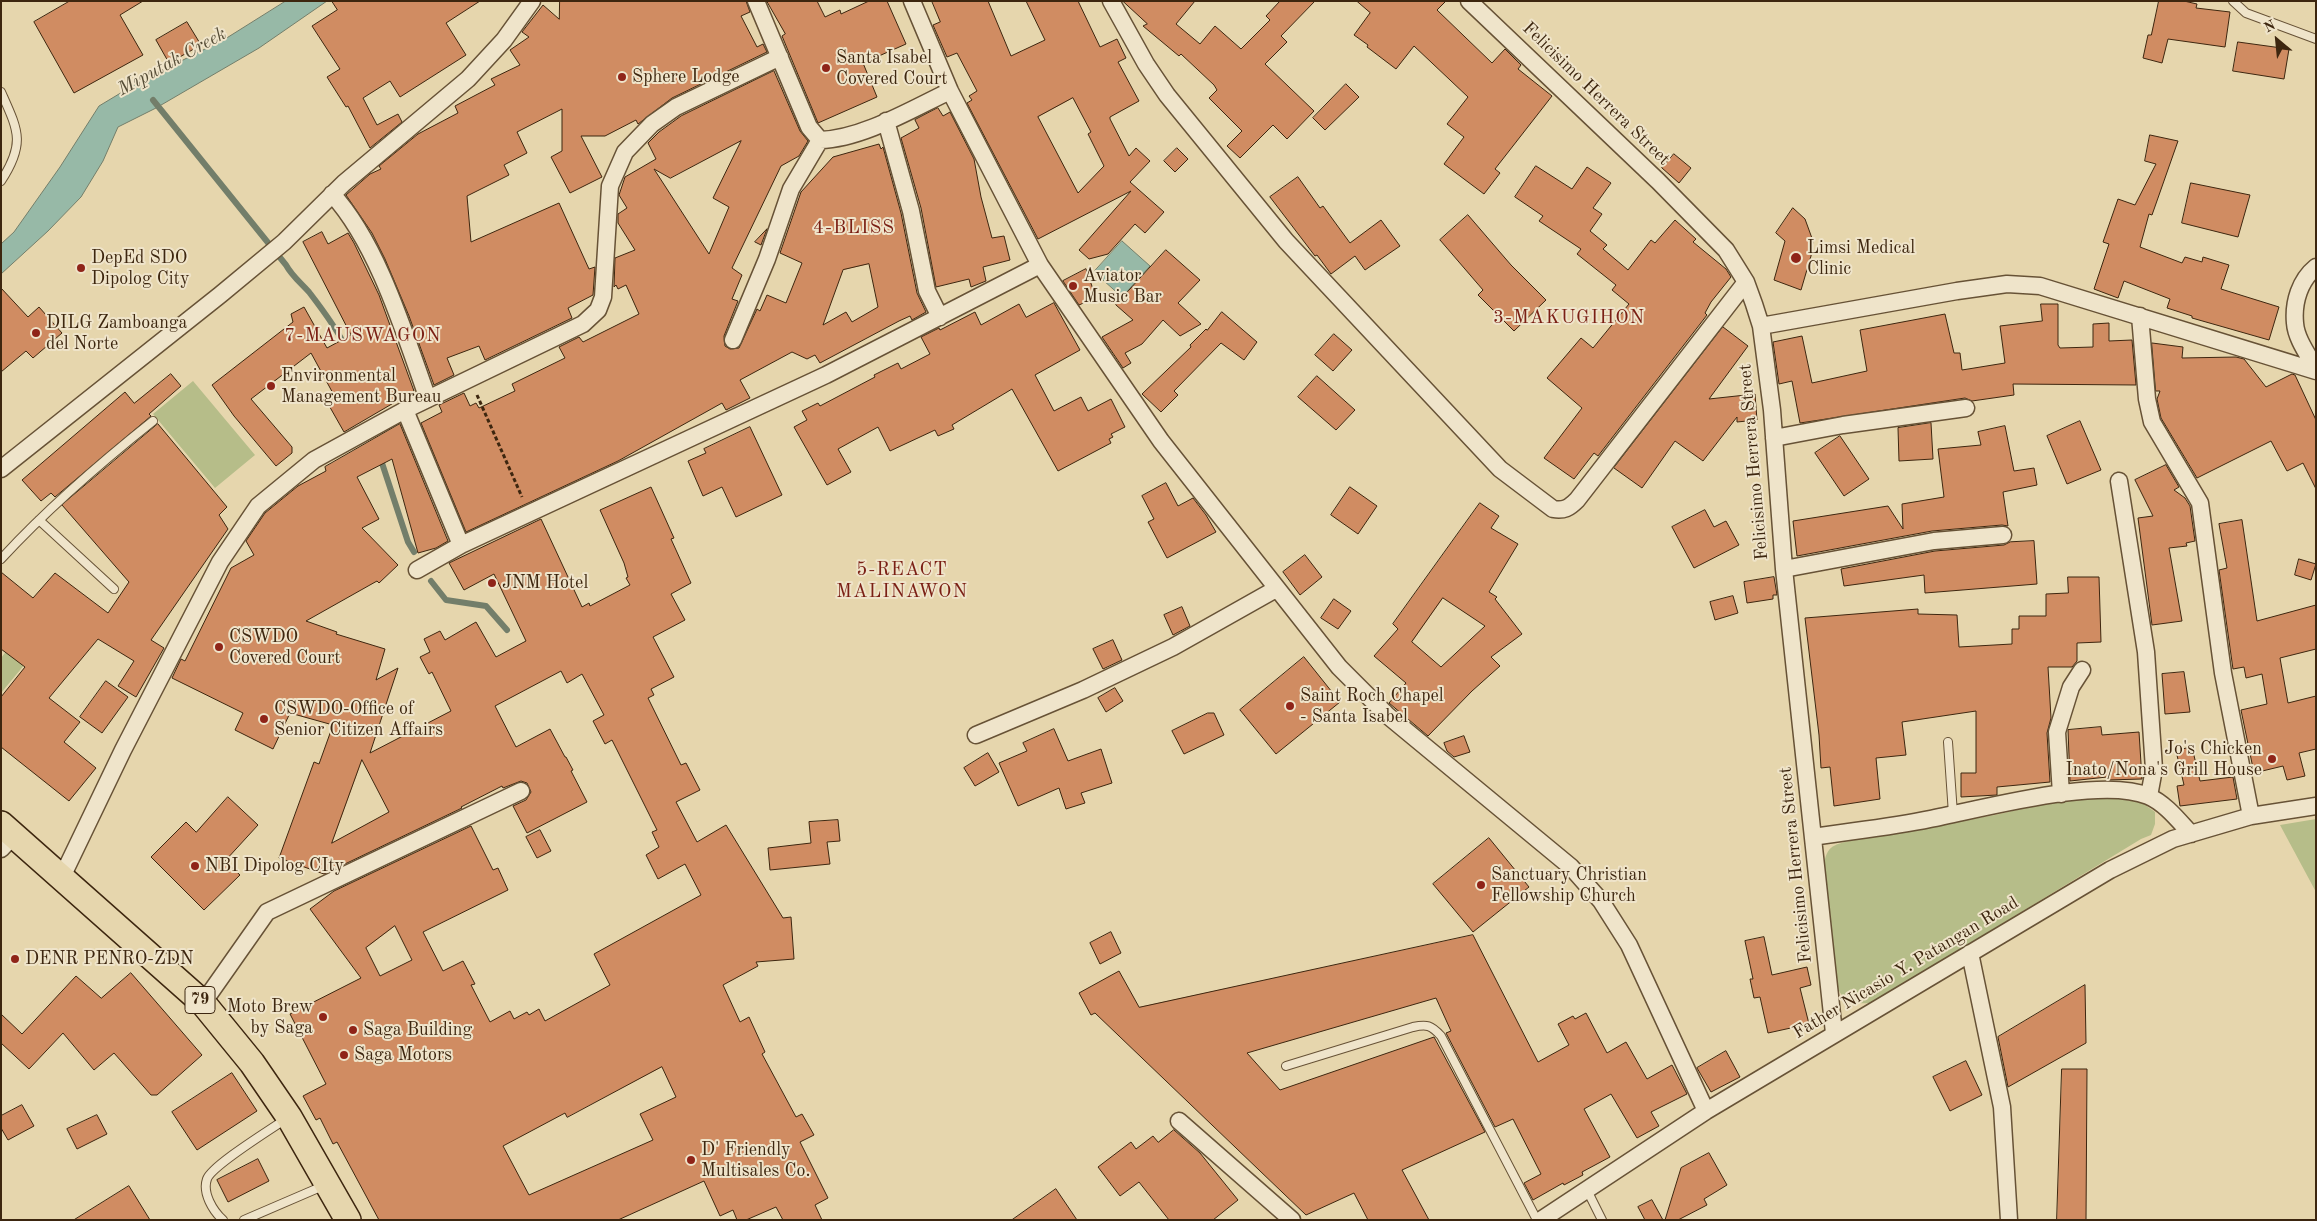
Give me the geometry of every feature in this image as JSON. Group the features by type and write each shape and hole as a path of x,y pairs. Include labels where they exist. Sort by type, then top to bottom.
{"main road":[{"name":"79","path":"6,836 62,877 203,1003 252,1063 289,1117 348,1220"}],"street":[{"path":"1,469 284,242 332,194 468,79 504,40 532,1"},
{"path":"756,1 809,127 820,140 830,140 869,128 950,91"},
{"path":"912,1 950,91 1040,265 1160,441 1339,666 1387,715 1571,867 1601,901 1629,945 1706,1112"},
{"path":"1111,1 1146,64 1167,95 1286,241 1500,469 1553,509 1562,511 1570,507 1577,500 1746,282"},
{"name":"Felicisimo Herrera Street","path":"1469,1 1658,181 1726,250 1746,282 1761,326 1774,438 1784,569 1834,1033"},
{"path":"62,877 123,750 220,562 258,506 314,460 362,433 405,410 583,324 598,310 603,298 610,186 625,152 652,124 676,107 780,57"},
{"path":"886,121 911,211 927,291 940,317"},
{"path":"733,340 767,259 791,189 820,140"},
{"path":"332,194 345,208 380,275 428,399"},
{"path":"416,570 461,545 826,375 1040,265"},
{"path":"2316,267 2308,274 2299,287 2295,324 2316,370"},
{"path":"1761,326 1956,291 2007,284 2040,286 2316,370"},
{"path":"2140,316 2147,400 2152,422 2200,503 2224,673 2251,816"},
{"path":"1774,438 1862,422 1966,408"},
{"path":"405,410 461,545"},
{"path":"2119,480 2146,652 2154,769 2149,796"},
{"path":"1784,569 1934,541 2004,535"},
{"path":"976,735 1110,677 1172,647 1276,589"},
{"path":"2061,794 2057,732 2071,687 2082,670"},
{"path":"1813,837 2089,790 2127,791 2149,796 2170,812 2192,834"},
{"path":"203,1003 267,912 521,791"},
{"name":"Father Nicasio Y. Patangan Road","path":"1541,1220 1706,1112 1834,1033 2110,870 2173,839 2251,816 2316,806"},
{"path":"1970,953 2002,1107 2009,1220"},
{"path":"1179,1121 1292,1220"}],"lane":[{"path":"2233,1 2246,13 2316,38"},
{"path":"1,92 16,126 16,155 1,181"},
{"path":"1,559 93,469 153,421"},
{"path":"39,520 114,589"},
{"path":"1948,742 1953,814"},
{"path":"1286,1066 1413,1027 1426,1024 1430,1026 1441,1036 1537,1220"},
{"path":"223,1220 215,1213 205,1190 207,1177 218,1166 289,1117"},
{"path":"244,1220 328,1184"},
{"path":"1587,1190 1602,1220"}],"path":[{"path":"469,379 529,514"}],"green space":[{"path":"193,381 255,455 215,488 153,414"},
{"path":"11,645 30,658 1,693 1,658"},
{"path":"2106,797 2141,802 2155,812 2155,824 2151,835 2141,839 1872,1003 1853,1002 1840,993 1835,980 1823,871 1826,856 1835,845 1995,815 2061,800"},
{"path":"2316,819 2316,892 2280,825"}],"shaded area":[{"path":"286,1 327,1 259,48 156,108 118,127 103,161 81,197 48,231 1,274 1,244 14,232 60,167 99,106 139,82 225,39"},
{"path":"1122,241 1150,266 1122,297 1094,272"}],"building":[{"path":"70,1 143,1 120,15 143,55 74,93 34,22"},
{"path":"332,1 480,1 446,23 466,55 400,97 390,81 363,98 377,125 398,114 402,122 370,148 348,106 346,107 327,77 340,69 312,26 337,10"},
{"path":"560,1 746,1 750,12 741,16 757,47 763,44 767,52 672,98 638,124 636,120 605,136 581,136 602,177 570,193 551,157 562,151 562,109 517,132 527,153 504,165 509,175 467,196 471,242 559,203 589,269 595,267 593,295 568,308 572,318 485,360 479,346 447,358 454,375 434,385 409,316 385,259 372,233 346,195 370,174 381,169 379,166 418,134 458,113 455,106 495,85 491,79 520,65 510,50 529,37 522,32 543,5 559,19"},
{"name":"Santa Isabel Covered Court","path":"767,1 817,1 825,17 840,10 841,14 869,1 887,1 906,44 863,63 877,97 818,123 782,36 785,34"},
{"path":"932,1 988,1 1011,56 1045,40 1026,1 1078,1 1100,47 1117,39 1126,58 1118,62 1139,101 1110,117 1110,119 1129,156 1136,148 1150,161 1130,182 1164,212 1145,233 1135,224 1108,254 1089,259 1079,250 1131,191 1038,239 967,103 972,100 969,96 977,91 957,53 947,57 933,25 940,22","holes":["1073,98 1091,132 1088,134 1104,166 1078,193 1038,117"]},
{"path":"1123,1 1195,1 1176,24 1200,44 1215,26 1241,49 1270,20 1266,16 1280,1 1315,1 1281,36 1287,42 1265,64 1314,111 1287,139 1273,125 1240,158 1227,146 1242,131 1209,98 1217,90 1214,85 1181,54 1179,56 1143,26 1147,24"},
{"path":"1357,1 1446,1 1437,10 1492,63 1505,49 1521,65 1518,69 1552,96 1495,169 1500,173 1484,194 1444,164 1464,137 1447,124 1468,97 1414,46 1396,69 1367,47 1368,45 1354,35 1370,13"},
{"path":"2159,1 2184,1 2197,4 2196,8 2230,12 2225,47 2168,39 2162,63 2143,58"},
{"path":"187,22 201,45 169,63 156,40"},
{"path":"2238,42 2289,49 2284,79 2233,71"},
{"path":"774,71 800,131 808,141 799,156 781,166 732,268 742,275 732,299 738,301 724,336 725,346 730,349 739,348 757,309 760,311 767,295 786,303 802,263 780,253 801,192 833,157 879,144 881,149 883,147 901,213 917,293 926,312 912,320 910,316 899,321 820,363 815,355 807,359 792,352 740,380 750,398 726,410 722,403 618,461 466,532 421,423 442,412 439,405 464,393 470,406 476,403 479,408 515,391 512,384 565,358 559,347 579,337 583,342 639,314 626,285 618,289 616,285 614,287 615,258 635,250 618,223 618,214 627,208 619,195 625,177 656,159 648,143 659,132 681,116","holes":["741,141 713,198 729,207 709,254 654,169 670,178","869,264 878,307 852,322 846,312 823,325 843,270"]},
{"path":"1346,84 1359,97 1325,130 1313,118"},
{"path":"938,108 943,116 950,112 974,159 981,197 992,238 1004,236 1010,260 983,267 986,281 971,287 969,279 936,287 921,208 901,138 919,128 915,120"},
{"path":"2150,135 2178,141 2152,215 2149,214 2140,247 2182,263 2185,257 2202,262 2203,257 2229,265 2221,289 2279,307 2269,340 2192,318 2192,316 2167,308 2170,299 2124,281 2118,298 2094,289 2109,244 2103,242 2118,199 2135,205 2156,164 2145,161"},
{"path":"1177,148 1188,159 1175,172 1164,161"},
{"path":"1674,154 1691,168 1679,183 1662,168"},
{"path":"1536,166 1572,189 1587,167 1611,183 1593,208 1602,214 1590,231 1607,245 1603,249 1628,270 1651,240 1655,243 1675,220 1696,239 1693,242 1726,269 1731,277 1711,302 1705,313 1707,315 1598,456 1594,453 1574,479 1544,458 1582,408 1547,378 1581,338 1593,348 1629,304 1612,290 1616,285 1577,254 1581,249 1539,221 1543,216 1515,197"},
{"path":"1298,177 1320,208 1323,206 1350,243 1381,220 1400,246 1365,270 1355,256 1331,274 1270,197"},
{"path":"2191,183 2250,195 2238,237 2182,223"},
{"path":"1793,208 1805,219 1813,241 1811,256 1801,290 1774,280 1785,241 1776,233"},
{"path":"1468,215 1511,265 1546,300 1514,331 1478,295 1483,290 1440,240"},
{"path":"767,229 761,245 755,242"},
{"path":"322,232 328,244 348,233 354,243 379,295 414,391 344,432 327,402 335,397 311,353 251,399 292,447 292,453 276,466 234,416 212,385 293,322 291,314 304,307 327,348 351,335 303,242"},
{"path":"1166,250 1200,280 1178,303 1201,324 1180,336 1163,320 1142,344 1125,353 1131,363 1123,368 1102,337 1133,320 1116,305"},
{"path":"1086,269 1094,292 1088,301 1079,305 1063,281"},
{"path":"1,288 28,317 39,307 62,333 33,358 26,351 1,372"},
{"path":"1054,303 1080,350 1035,375 1054,411 1081,397 1088,411 1111,399 1125,427 1111,434 1113,437 1109,439 1111,443 1058,471 1012,389 952,425 954,429 938,436 935,430 890,451 878,427 838,449 851,472 827,485 794,427 807,420 802,411 818,403 820,406 898,363 901,369 930,354 921,337 939,328 940,330 975,312 981,325 1019,304 1026,317"},
{"path":"2041,304 2058,304 2058,345 2060,348 2093,347 2093,324 2109,323 2109,341 2132,340 2136,385 2013,384 2014,395 1972,401 1965,398 1800,423 1792,381 1779,384 1773,342 1802,336 1812,383 1867,371 1860,330 1945,314 1954,353 1960,353 1962,370 2005,363 2000,326 2042,321"},
{"path":"1222,312 1257,342 1244,360 1221,343 1174,391 1178,395 1161,412 1142,394 1191,347 1190,345 1207,330"},
{"path":"1723,327 1748,346 1709,399 1755,394 1757,420 1737,422 1737,417 1703,461 1675,441 1642,488 1614,468"},
{"path":"1334,334 1352,350 1333,371 1315,355"},
{"path":"2152,343 2183,347 2182,358 2236,357 2244,359 2266,387 2292,374 2295,375 2316,420 2316,489 2303,463 2287,471 2271,441 2197,478 2161,418 2157,399 2160,391 2156,391"},
{"path":"171,374 181,386 149,414 151,416 55,497 51,493 41,501 22,480 125,392 134,403"},
{"path":"1317,376 1355,410 1336,430 1298,397"},
{"path":"2080,421 2101,470 2067,484 2047,436"},
{"path":"1931,423 1933,459 1899,461 1898,428"},
{"path":"158,424 227,507 219,515 228,529 151,640 164,648 136,697 118,686 134,661 98,639 49,698 80,722 64,742 96,768 69,801 1,747 1,697 25,667 1,649 1,572 33,598 55,573 108,613 129,582 62,505"},
{"path":"400,424 448,541 436,548 418,553 392,459 357,477 379,519 362,528 398,565 379,583 377,581 306,621 337,632 336,634 385,649 376,680 398,668 370,753 451,711 432,672 429,674 420,657 430,652 424,639 440,631 445,640 476,622 496,657 526,641 494,574 464,590 449,563 541,519 582,607 589,603 590,606 630,585 626,578 628,577 624,563 600,510 651,487 674,538 671,539 691,583 671,594 685,620 653,637 674,677 651,689 654,695 648,698 681,765 686,763 700,790 676,802 697,842 726,825 783,918 791,917 794,959 756,962 758,966 723,985 740,1022 749,1017 765,1052 762,1054 796,1117 802,1114 814,1135 800,1142 828,1198 815,1205 822,1220 783,1220 776,1207 746,1220 737,1220 733,1210 720,1216 704,1181 618,1220 379,1220 337,1142 333,1144 320,1118 316,1120 303,1096 326,1084 290,1014 361,978 310,909 334,891 471,826 493,870 498,868 508,890 423,932 443,971 463,961 475,984 471,985 490,1022 510,1011 514,1019 527,1012 529,1015 539,1009 545,1021 610,985 594,954 701,895 685,864 658,879 646,855 659,847 652,832 657,830 612,740 605,744 593,721 604,715 582,674 567,683 561,671 495,706 516,747 550,729 573,770 571,771 587,802 527,833 513,806 526,800 531,792 527,783 521,781 503,788 502,786 462,808 324,874 279,858 314,762 319,764 333,725 290,713 273,749 235,730 243,713 172,678 181,659 185,661 231,568 254,555 246,541 265,513 298,486 326,471 325,467","holes":["362,760 389,812 332,843","395,926 412,960 380,976 366,948","662,1067 676,1097 640,1114 653,1140 529,1195 503,1146 565,1113 567,1117"]},
{"path":"2005,426 2014,471 2034,468 2037,485 2003,492 2008,526 1932,531 1797,556 1793,521 1888,506 1903,529 1902,504 1944,497 1938,449 1981,445 1978,432"},
{"path":"750,427 782,495 736,517 722,487 703,496 688,461 706,453 704,449"},
{"path":"1840,436 1869,479 1844,496 1815,453"},
{"path":"2166,465 2179,487 2174,490 2185,498 2190,506 2195,541 2186,543 2187,546 2169,548 2182,621 2152,625 2138,518 2153,516 2135,480"},
{"path":"1166,483 1178,506 1193,498 1216,532 1167,558 1148,522 1154,519 1142,496"},
{"path":"1350,487 1377,506 1358,534 1331,515"},
{"path":"1480,503 1499,516 1491,528 1518,544 1489,592 1497,597 1495,599 1522,634 1491,657 1500,666 1472,691 1428,736 1389,703 1406,683 1374,656 1398,629 1393,624","holes":["1443,598 1485,626 1441,667 1412,642"]},
{"path":"1705,510 1714,527 1726,521 1739,545 1694,568 1672,527"},
{"path":"2242,520 2257,621 2316,605 2316,649 2280,658 2288,703 2316,696 2316,749 2299,753 2305,776 2287,780 2283,766 2254,773 2241,710 2267,704 2262,674 2246,678 2244,667 2233,669 2219,570 2227,568 2219,524"},
{"path":"2034,541 2037,584 1925,593 1924,575 1844,586 1841,569 1935,551"},
{"path":"1305,555 1322,577 1300,595 1283,572"},
{"path":"2299,559 2316,564 2311,580 2295,575"},
{"path":"1774,577 1777,595 1773,595 1773,599 1747,603 1744,582"},
{"path":"2068,577 2099,577 2101,642 2077,643 2077,661 2072,667 2048,667 2051,718 2047,733 2050,782 1997,787 1997,795 1961,797 1961,773 1976,773 1976,711 1902,722 1906,755 1876,758 1880,799 1834,806 1830,767 1821,768 1819,735 1805,618 1918,609 1918,614 1957,615 1959,647 2012,644 2012,629 2019,629 2019,616 2046,616 2046,594 2068,593"},
{"path":"1733,596 1738,613 1715,620 1710,602"},
{"path":"1334,599 1351,611 1338,629 1321,618"},
{"path":"1182,607 1190,626 1173,635 1164,615"},
{"path":"1113,640 1122,660 1103,669 1093,649"},
{"name":"Saint Roch Chapel - Santa Isabel","path":"1304,657 1340,702 1276,754 1240,710"},
{"path":"2184,672 2190,712 2165,714 2162,674"},
{"path":"106,681 128,697 102,733 80,717"},
{"path":"1115,688 1123,701 1106,712 1098,698"},
{"path":"1208,713 1214,713 1224,735 1184,754 1172,731"},
{"path":"2101,727 2102,735 2139,732 2142,779 2107,780 2107,777 2070,781 2068,730"},
{"path":"1054,729 1068,761 1101,749 1112,783 1081,793 1085,803 1066,809 1059,788 1018,806 999,763 1027,751 1023,743"},
{"path":"1464,736 1470,752 1454,757 1447,751 1444,743"},
{"path":"2192,747 2200,781 2233,777 2237,799 2180,806 2177,786 2184,785 2176,751"},
{"path":"988,753 999,772 975,786 964,768"},
{"name":"NBI Dipolog CIty","path":"228,797 258,825 225,861 240,875 204,910 151,857 186,822 196,832"},
{"path":"838,820 840,841 827,842 830,864 770,870 768,848 811,843 809,822"},
{"path":"540,830 551,851 537,858 526,837"},
{"name":"Sanctuary Christian Fellowship Church","path":"1489,838 1529,887 1473,932 1433,884"},
{"path":"1111,932 1121,953 1100,964 1090,943"},
{"path":"1473,935 1538,1062 1569,1045 1558,1024 1573,1016 1575,1019 1586,1013 1607,1053 1626,1042 1647,1079 1672,1065 1687,1094 1651,1112 1659,1126 1637,1138 1611,1094 1584,1109 1610,1157 1582,1172 1583,1175 1564,1185 1563,1183 1533,1200 1524,1183 1541,1174 1513,1119 1495,1127 1446,1033 1451,1031 1436,998 1247,1053 1280,1090 1434,1037 1485,1132 1402,1170 1429,1220 1368,1220 1354,1193 1306,1215 1095,1013 1091,1015 1079,993 1119,971 1139,1007"},
{"path":"1764,937 1772,975 1807,967 1811,985 1800,988 1809,1024 1768,1033 1760,997 1754,998 1750,979 1753,979 1745,941"},
{"path":"131,973 202,1055 157,1095 151,1095 114,1053 94,1070 63,1033 29,1069 1,1043 1,1014 22,1034 76,976 101,998"},
{"path":"2085,985 2086,1043 2008,1087 1998,1037"},
{"path":"1726,1051 1740,1077 1711,1092 1697,1068"},
{"path":"1966,1061 1982,1095 1950,1111 1933,1077"},
{"path":"2062,1069 2087,1069 2086,1220 2057,1220"},
{"path":"232,1073 257,1111 197,1150 172,1112"},
{"path":"22,1105 34,1126 8,1140 1,1128 1,1116"},
{"path":"97,1115 107,1134 77,1149 67,1129"},
{"path":"1174,1130 1200,1153 1238,1200 1213,1220 1169,1220 1139,1182 1120,1196 1098,1167 1131,1142 1136,1149 1153,1136 1158,1142"},
{"path":"1709,1153 1727,1185 1704,1199 1707,1205 1678,1220 1665,1220 1681,1168"},
{"path":"258,1159 269,1181 228,1202 217,1180"},
{"path":"129,1186 150,1220 74,1220"},
{"path":"1056,1189 1077,1220 1012,1220"},
{"path":"1652,1200 1663,1220 1645,1220 1638,1207"}],"waterway":[{"path":"153,100 309,292 333,325 345,346"},
{"path":"380,457 408,542 414,552"},
{"path":"431,581 446,600 486,606 507,630"}],"place":[{"name":"Santa Isabel Covered Court","path":"826,68"},
{"name":"Sphere Lodge","path":"622,77"},
{"name":"Limsi Medical Clinic","path":"1796,258"},
{"name":"DepEd SDO Dipolog City","path":"81,268"},
{"name":"Aviator Music Bar","path":"1073,286"},
{"name":"DILG Zamboanga del Norte","path":"36,333"},
{"name":"Environmental Management Bureau","path":"271,386"},
{"name":"JNM Hotel","path":"492,583"},
{"name":"CSWDO Covered Court","path":"219,647"},
{"name":"Saint Roch Chapel - Santa Isabel","path":"1290,706"},
{"name":"CSWDO-Office of Senior Citizen Affairs","path":"264,719"},
{"name":"Jo's Chicken Inato/Nona's Grill House","path":"2272,759"},
{"name":"NBI Dipolog CIty","path":"195,866"},
{"name":"Sanctuary Christian Fellowship Church","path":"1481,885"},
{"name":"DENR PENRO-ZDN","path":"15,959"},
{"name":"Moto Brew by Saga","path":"323,1017"},
{"name":"Saga Building","path":"353,1030"},
{"name":"Saga Motors","path":"344,1055"},
{"name":"D' Friendly Multisales Co.","path":"691,1160"}],"district":[{"name":"4-BLISS","path":"854,228"},
{"name":"3-MAKUGIHON","path":"1569,318"},
{"name":"7-MAUSWAGON","path":"363,336"},
{"name":"5-REACT MALINAWON","path":"902,581"}],"water label":[{"name":"Miputak Creek","path":"172,62"}]}
